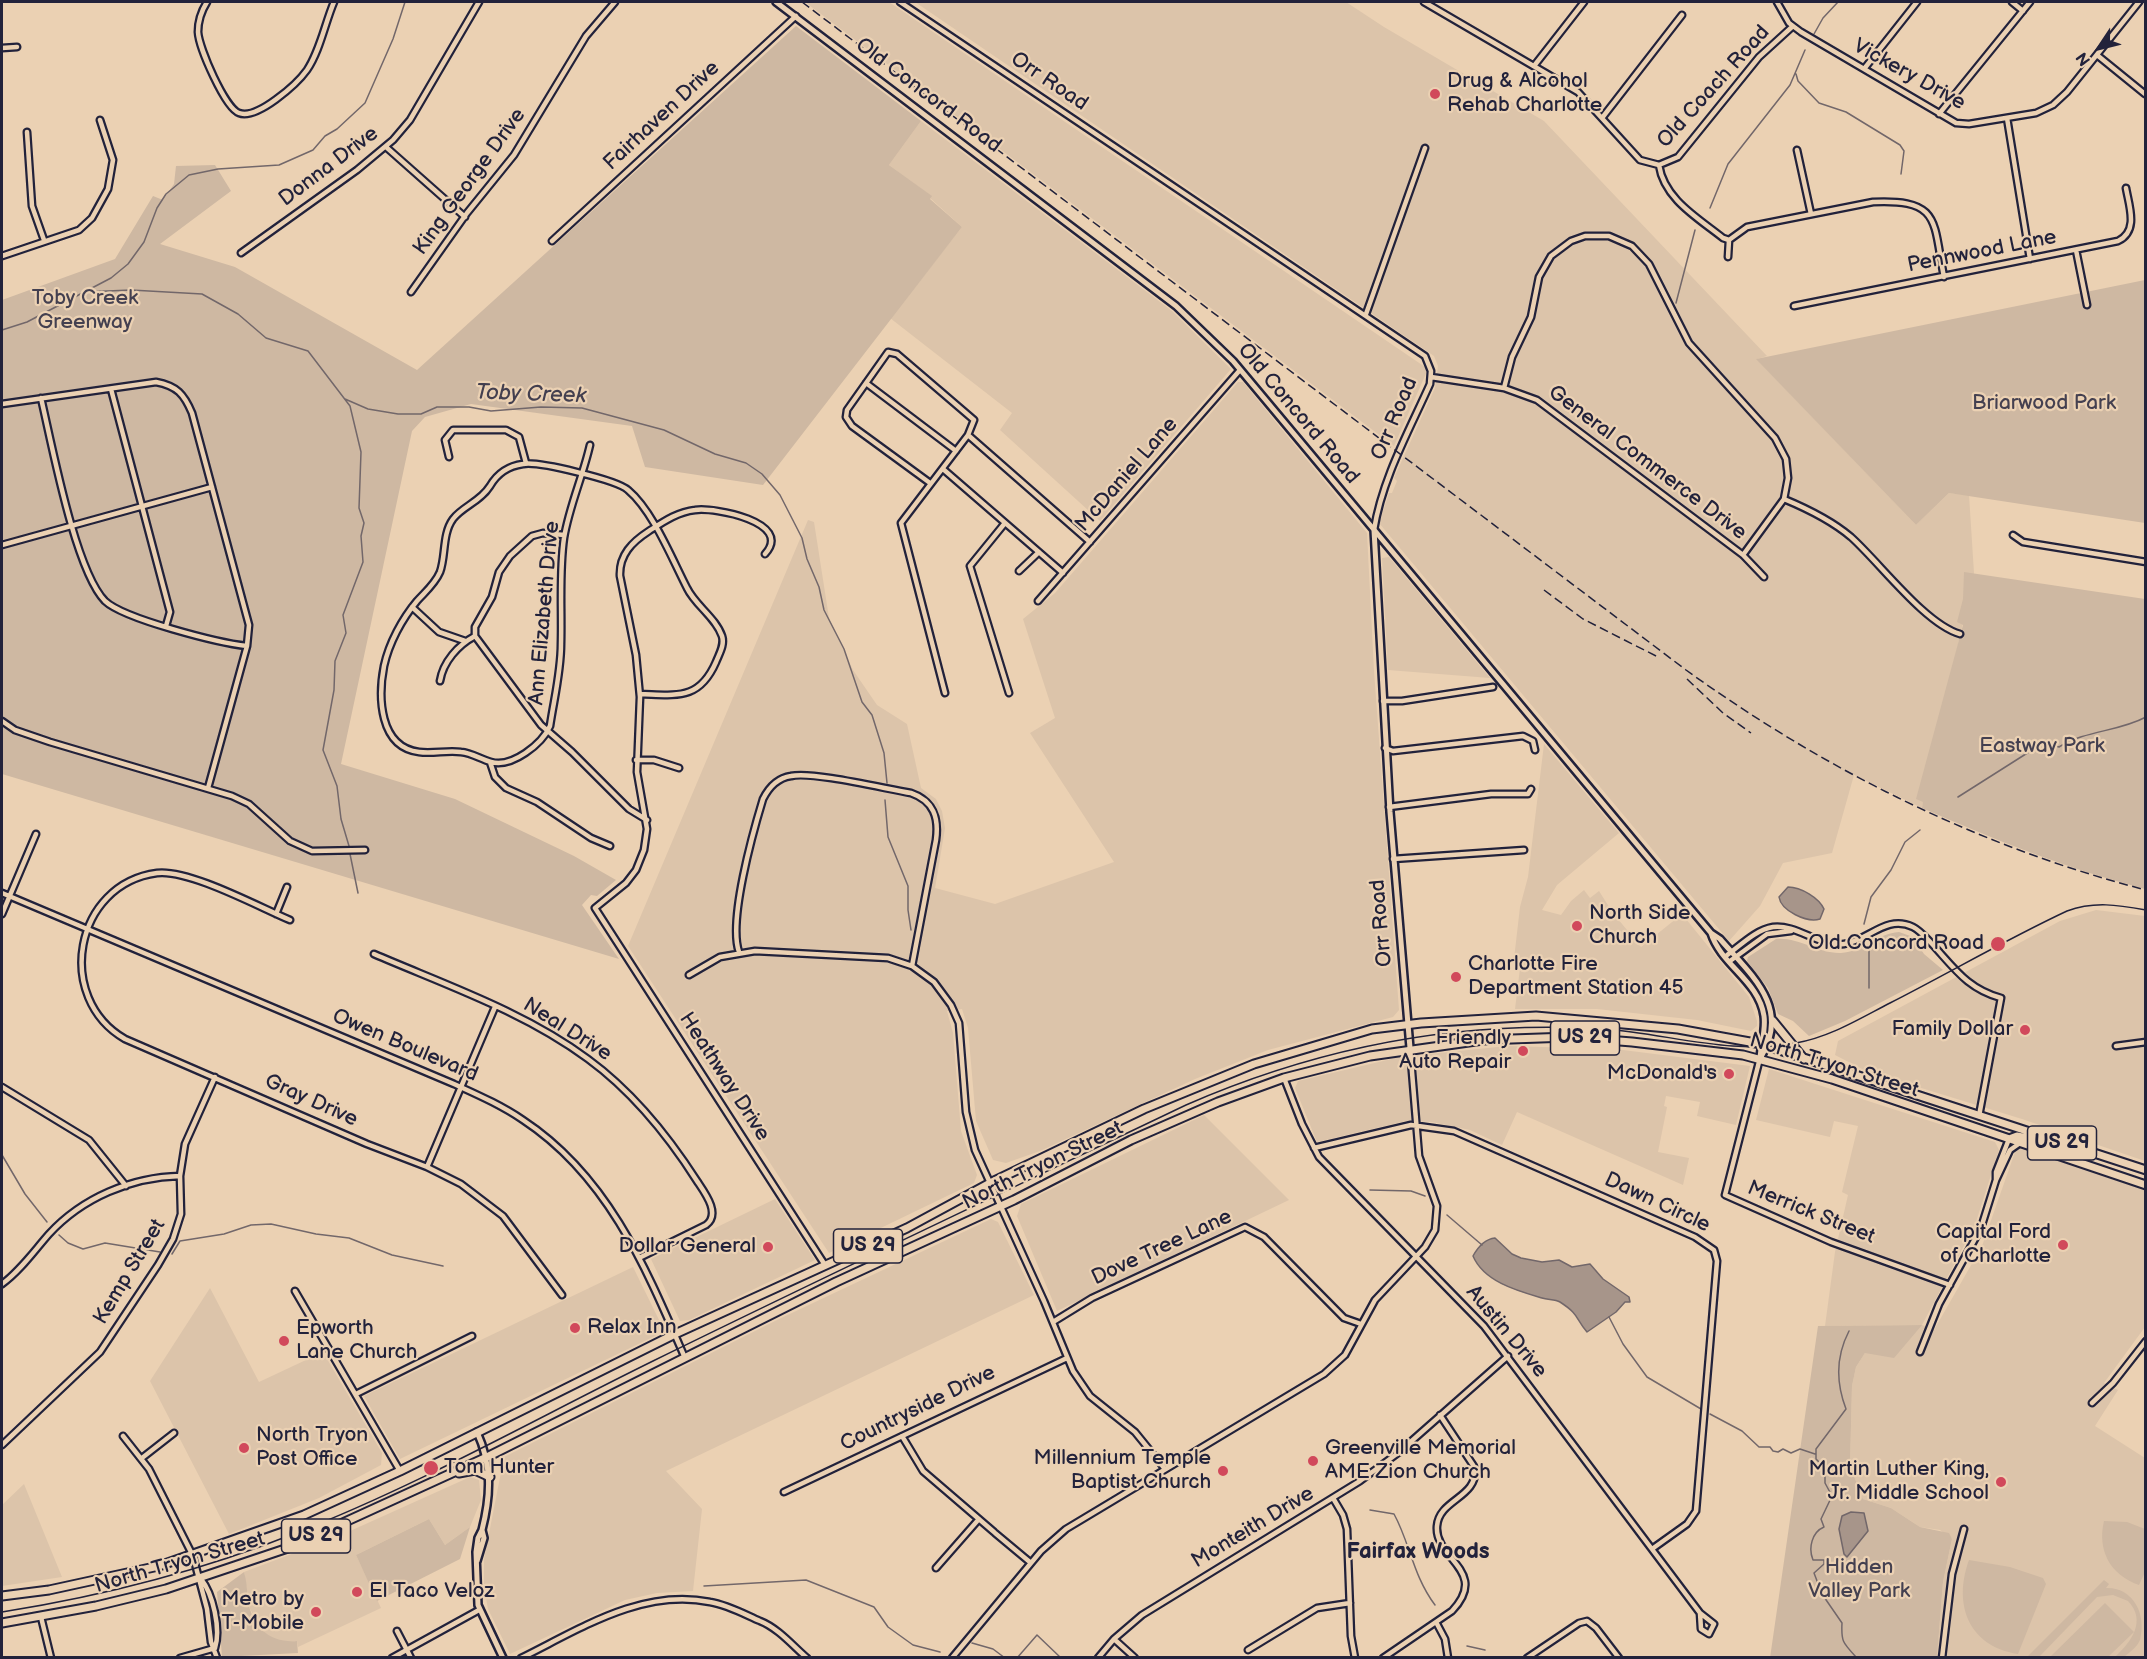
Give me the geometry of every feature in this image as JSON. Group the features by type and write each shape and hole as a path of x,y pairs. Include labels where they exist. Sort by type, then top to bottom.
{"main road":[{"name":"North Tryon Street","path":"2,1596 110,1578 194,1556 304,1515 400,1471 675,1334 907,1228 990,1183 1155,1104 1254,1064 1372,1029 1511,1017 1570,1017 1678,1029 1764,1045 1806,1061 2145,1170"},
{"path":"1773,1021 1806,1061"},
{"name":"North Tryon Street","path":"2,1623 41,1617 201,1579 334,1529 487,1457 836,1282 1000,1207 1139,1137 1218,1102 1284,1078 1370,1056 1410,1048 1483,1040 1569,1037 1705,1049 1760,1058 1832,1079 2145,1185"},
{"path":"2009,1139 2018,1136 2066,1144"},
{"path":"450,1475 475,1470 490,1477"}],"street":[{"path":"207,2 200,20 200,40 227,102 237,112 247,115 258,112 306,71 334,2"},
{"name":"Donna Drive","path":"241,253 386,147 410,120 478,2"},
{"name":"King George Drive","path":"411,292 465,217 514,155 586,36 615,2"},
{"name":"Old Concord Road","path":"776,2 1176,306 1240,370 1730,957 1760,1001 1764,1018 1764,1045"},
{"name":"Orr Road","path":"900,2 1420,351 1430,365 1431,377 1390,475 1377,511 1374,530 1389,807 1416,1125 1419,1156 1437,1206 1437,1218 1431,1238 1417,1257 1375,1300 1345,1355 1333,1367 1066,1529 1030,1563 952,1658"},
{"name":"Old Coach Road","path":"1424,2 1435,4 1578,92 1640,160 1659,165 1672,161 1680,154 1759,57 1793,26"},
{"path":"1534,66 1584,2"},
{"name":"Vickery Drive","path":"1777,2 1793,26 1939,114 1960,124 2036,113 2057,103 2139,2"},
{"path":"1864,69 1917,2"},
{"path":"2012,2 2023,11"},
{"path":"1939,114 2030,2"},
{"path":"2139,2 2145,5"},
{"path":"1602,118 1682,15"},
{"name":"Fairhaven Drive","path":"552,242 796,16"},
{"path":"2,48 17,47"},
{"path":"2097,55 2145,94"},
{"path":"2007,118 2030,259"},
{"path":"2,256 82,228 92,218 105,195 113,160 100,120"},
{"path":"27,132 32,206 44,240"},
{"path":"386,147 465,217"},
{"path":"1366,314 1425,148"},
{"path":"1797,150 1810,214"},
{"path":"1659,165 1665,185 1677,201 1723,238 1729,240"},
{"name":"Pennwood Lane","path":"1794,306 2113,243 2127,234 2131,226 2126,188"},
{"path":"1729,240 1747,227 1873,202 1921,207 1932,218 1944,276"},
{"path":"1504,388 1512,357 1531,317 1539,277 1548,260 1562,246 1575,239 1597,235 1618,239 1643,256 1689,343 1780,445 1788,473 1784,499 1743,555"},
{"path":"1728,257 1729,240"},
{"path":"2076,250 2087,305"},
{"path":"930,483 848,422 847,410 886,354 897,354 972,416 974,426 902,523 945,693"},
{"name":"McDaniel Lane","path":"1038,601 1240,370"},
{"name":"General Commerce Drive","path":"1431,377 1504,388 1526,394 1547,406 1743,555 1764,578"},
{"path":"2,404 156,382 172,385 184,395 192,413 249,624 247,646 208,788"},
{"path":"866,382 956,451"},
{"path":"111,388 170,612 166,626"},
{"path":"41,398 72,526 93,586 107,602 123,613 222,643 247,646"},
{"path":"449,457 446,440 453,430 506,430 519,437 526,463"},
{"path":"968,435 1090,542"},
{"name":"Ann Elizabeth Drive","path":"490,762 499,763 522,754 536,745 548,731 561,655 564,535 591,445"},
{"path":"610,846 591,838 537,802 506,788 495,777 490,762 461,752 412,751 400,745 388,731 383,710 384,665 390,646 412,607 438,576 447,532 453,518 479,500 505,470 526,463 621,485 635,496 655,527 690,595 719,630 723,642 715,665 698,688 680,695 640,694"},
{"path":"944,469 1063,573"},
{"path":"2,538 2,545 212,487"},
{"path":"1784,499 1805,507 1840,529 1938,624 1960,634"},
{"path":"647,820 638,785 636,759 640,694 636,656 620,569 631,545 655,527 682,513 712,509 762,526 771,538 771,545 765,554"},
{"path":"1005,523 970,566 1009,693"},
{"path":"564,535 543,533 532,536 510,556 499,572 492,597 475,627 475,636 507,677 526,708 629,809 647,820"},
{"path":"2013,535 2023,542 2145,561"},
{"path":"1020,571 1039,552"},
{"path":"412,607 439,632 465,641"},
{"path":"440,681 444,667 465,641 475,636"},
{"path":"1383,700 1402,701 1493,687"},
{"path":"2,721 15,730 50,742 208,788 249,804 290,841 312,851 365,850"},
{"path":"1385,748 1393,751 1523,736 1533,741 1535,750"},
{"path":"636,759 654,760 679,768"},
{"path":"739,952 735,934 740,898 763,799 769,789 781,779 804,775 912,793 927,802 934,811 938,825 936,840 912,966"},
{"path":"1389,807 1491,794 1528,794 1531,789"},
{"name":"Heathway Drive","path":"647,820 646,840 639,865 626,883 596,908 825,1265"},
{"path":"2,914 36,834"},
{"path":"1393,859 1524,850"},
{"path":"88,929 105,899 124,886 155,873 169,873 191,879 290,921"},
{"path":"276,914 287,886"},
{"name":"Owen Boulevard","path":"2,893 462,1088 524,1120 577,1165 608,1203 639,1258 685,1358"},
{"path":"1730,957 1767,934 1791,931 1832,944 1842,944 1887,925 1908,925 1922,934 1974,988 2001,998 1979,1116"},
{"name":"Gray Drive","path":"88,929 81,958 81,975 87,1000 100,1020 125,1039 367,1144 427,1167 461,1184 503,1216 562,1295"},
{"path":"689,975 720,957 739,952 876,956 895,959 912,966 934,982 956,1014 960,1029 968,1126 975,1150 1076,1377 1090,1396 1136,1432 1165,1469"},
{"name":"Neal Drive","path":"374,954 495,1007 571,1047 636,1101 661,1129 700,1186 713,1213 711,1220 639,1258"},
{"name":"Old Concord Road","path":"1730,957 1763,990 1773,1021 1760,1058"},
{"path":"427,1167 495,1007"},
{"path":"2116,1046 2145,1042"},
{"name":"Merrick Street","path":"1760,1058 1725,1195 1831,1242 1950,1285"},
{"name":"Kemp Street","path":"2,1445 100,1352 129,1311 177,1230 182,1209 180,1176 185,1144 214,1077"},
{"name":"Austin Drive","path":"1284,1078 1314,1148 1342,1183 1478,1320 1508,1356 1700,1613"},
{"path":"2,1087 89,1140 126,1186"},
{"name":"Dawn Circle","path":"1314,1148 1416,1125 1469,1137 1695,1237 1709,1245 1716,1253 1696,1511 1687,1524 1652,1549"},
{"path":"1996,1180 1996,1172 2009,1139"},
{"path":"1920,1352 1939,1304 1982,1228 1996,1180 2010,1150 2020,1143"},
{"path":"2,1284 51,1233 83,1204 149,1178 180,1176"},
{"name":"Dove Tree Lane","path":"1053,1322 1092,1298 1245,1227 1264,1237 1344,1318 1361,1324"},
{"path":"296,1292 400,1471"},
{"path":"356,1394 472,1336"},
{"path":"2092,1403 2113,1383 2145,1341"},
{"name":"Monteith Drive","path":"1098,1658 1114,1639 1159,1605 1333,1498 1398,1453 1508,1356"},
{"name":"Countryside Drive","path":"784,1492 1068,1358"},
{"path":"1383,1658 1436,1622 1459,1603 1465,1583 1460,1567 1439,1538 1437,1522 1444,1510 1472,1488 1476,1473 1472,1459 1440,1415"},
{"path":"477,1432 487,1457 490,1477 482,1530 482,1548 477,1561 475,1584 479,1610 503,1658"},
{"path":"142,1458 174,1433"},
{"path":"123,1436 142,1458 194,1556 201,1579 211,1642 217,1658"},
{"path":"902,1436 923,1471 1030,1563"},
{"path":"1333,1498 1343,1515 1347,1529 1351,1636 1355,1658"},
{"path":"936,1568 979,1519"},
{"path":"1942,1658 1952,1574 1964,1529"},
{"path":"521,1658 623,1609 644,1603 677,1599 710,1602 746,1613 773,1629 807,1658"},
{"path":"1248,1650 1317,1608 1350,1603"},
{"path":"392,1658 479,1610"},
{"path":"41,1617 51,1658"},
{"path":"1527,1658 1579,1623 1587,1621 1596,1628 1619,1658"},
{"path":"1436,1622 1445,1640 1448,1658"},
{"path":"397,1631 411,1658"},
{"path":"1114,1639 1135,1658"},
{"path":"180,1658 215,1648"}],"shaded area":[{"path":"805,2 889,2 1428,369 1394,446"},
{"path":"915,2 1346,2 1384,27 1544,121 1767,356 1757,359 1916,525 1949,493 1969,495 1974,573 1922,808 1854,775 1832,853 1783,863 1760,906 1729,941 1379,523 1389,493 1392,493 1397,481 1394,478 1435,388 1438,366 1434,356"},
{"path":"921,121 1172,311 1231,369 1100,521 1000,430 1012,413 890,318 962,227 930,198 931,196 889,165"},
{"path":"1238,382 1243,382 1367,533 1374,671 1399,1010 1393,1017 1268,1050 1195,1079 1040,1151 1006,1163 993,1160 976,1121 968,1028 962,1009 947,1011 953,1033 961,1131 977,1175 974,1183 829,1253 628,946 808,520 814,522 829,618 853,670 877,705 907,724 921,788 936,799 942,811 945,828 935,888 995,904 1114,862 1030,733 1055,718 1023,619 1055,593"},
{"path":"1389,557 1490,678 1388,670 1382,558"},
{"path":"1544,744 1619,833 1557,885 1542,910 1561,915 1571,901 1584,890 1590,898 1599,891 1613,913 1641,947 1682,914 1749,997 1757,1021 1757,1026 1751,1031 1697,1020 1597,1009 1515,1009 1521,960 1514,959 1520,907 1528,877"},
{"path":"1788,887 1804,891 1818,901 1824,909 1820,919 1808,919 1795,915 1784,907 1779,897"},
{"path":"2096,910 2145,916 2145,1161 2022,1119 1866,1071 1835,1055 1838,1041 2060,921"},
{"path":"1507,1046 1615,1049 1750,1066 1736,1125 1697,1116 1700,1102 1666,1096 1664,1106 1667,1107 1658,1152 1689,1158 1683,1185 1517,1112 1502,1145 1470,1130 1432,1122 1406,1121 1317,1142 1295,1088 1298,1081 1400,1057"},
{"path":"1769,1069 1995,1142 1999,1150 1975,1225 1922,1325 1934,1330 1982,1246 2015,1152 2019,1148 2145,1190 2145,1327 2104,1383 2118,1390 2095,1426 2145,1458 2145,1657 1937,1657 1943,1582 1952,1539 1940,1530 1920,1527 1891,1508 1863,1499 1850,1466 1852,1386 1856,1367 1865,1353 1921,1325 1825,1326 1835,1252 1848,1195 1842,1192 1858,1126 1834,1121 1830,1137 1756,1120"},
{"path":"1204,1115 1289,1200 1057,1311 1017,1216 1021,1204"},
{"path":"775,1199 815,1260 689,1320 680,1321 651,1259"},
{"path":"991,1219 998,1222 1034,1295 666,1471 702,1509 693,1591 657,1593 625,1600 510,1654 488,1609 484,1588 484,1559 504,1457 777,1320"},
{"path":"1495,1238 1512,1254 1521,1258 1542,1262 1559,1260 1572,1267 1590,1264 1603,1279 1629,1297 1630,1302 1625,1302 1616,1312 1587,1332 1574,1314 1560,1302 1513,1288 1485,1273 1473,1256 1482,1244"},
{"path":"633,1267 661,1324 657,1335 400,1459 364,1396"},
{"path":"210,1288 259,1382 323,1352 382,1453 381,1465 319,1498 229,1534 150,1381"},
{"path":"470,1477 479,1480 481,1500 470,1527 445,1545 429,1519 356,1555 381,1608 298,1647 297,1641 279,1642 264,1633 250,1609 244,1572 339,1536"},
{"path":"24,1484 62,1577 2,1586 2,1505"},
{"path":"1851,1512 1864,1513 1868,1531 1847,1557 1844,1554 1839,1529 1842,1516"}],"green space":[{"name":"Toby Creek Greenway","path":"796,26 921,121 889,165 932,196 930,199 962,227 763,485 645,467 632,426 471,404 425,417 412,431 341,764 455,799 574,856 616,880 597,896 591,895 582,905 619,959 2,774 2,300 115,259 153,196 163,200 174,184 176,166 215,165 231,191 160,244 235,267 417,370"},
{"name":"Briarwood Park","path":"2145,280 2145,523 1949,493 1916,525 1756,359"},
{"name":"Eastway Park","path":"1964,572 2145,599 2145,889 2060,863 2004,842 1922,808 1923,802 1916,799 1963,625 1957,622 1963,599"},
{"path":"1899,932 1913,937 1924,954 1943,970 1845,1021 1809,1036 1793,1021 1778,1014 1768,988 1747,961 1748,957 1776,939 1793,940 1825,951 1841,953"},
{"name":"Hidden Valley Park","path":"1922,1325 1894,1358 1865,1353 1856,1367 1852,1386 1850,1466 1863,1499 1891,1508 1920,1527 1949,1533 1952,1539 1943,1582 1937,1657 1770,1658 1818,1326"},
{"path":"429,1519 445,1545 470,1527 460,1559 377,1601 356,1555"},
{"path":"2104,1521 2127,1522 2145,1529 2145,1572 2139,1585 2120,1575 2108,1560 2102,1542"},
{"path":"1969,1560 2010,1567 2043,1578 2046,1584 2018,1654 1987,1642 1976,1632 1969,1621 1964,1607 1963,1592 1964,1576"},
{"path":"244,1572 250,1611 254,1619 264,1632 271,1636 287,1641 297,1641 298,1653 222,1657 217,1592"},
{"path":"2104,1580 2109,1584 2106,1588 2124,1592 2136,1604 2142,1630 2140,1640 2133,1649 2124,1657 2115,1657 2135,1631 2136,1616 2128,1601 2113,1595 2097,1597 2039,1657 2027,1657"},
{"path":"2105,1603 2134,1632 2108,1657 2050,1657"}],"waterway":[{"path":"2,330 27,322 111,278 128,264 144,242 157,208 166,194 189,175 218,169 279,165 313,150 325,136 337,129 365,103 393,39 405,2"},
{"path":"1814,34 1823,18 1838,2"},
{"path":"1710,208 1728,164 1790,85 1805,50"},
{"path":"1796,74 1798,81 1819,103 1846,112 1900,145 1904,151 1901,174"},
{"path":"1676,303 1695,230"},
{"path":"84,292 131,290 202,294 238,314 266,338 308,351 350,406 361,452 359,508 364,523 361,536 363,562 343,615 346,633 335,661 334,690 323,750 337,786 341,819 349,846"},
{"name":"Toby Creek","path":"345,399 368,409 398,414 421,414 437,407 469,407 491,411 541,407 582,408 664,430 715,454 746,463 762,474 780,495 802,538 807,559 819,587 824,610 844,649 862,702 872,715 884,753 887,783"},
{"path":"1958,797 2040,745 2050,744 2059,747 2080,737 2124,726 2146,717"},
{"name":"Toby Creek","path":"885,800 888,837 908,886 911,930"},
{"path":"1864,924 1871,897 1891,870 1905,842 1920,830"},
{"path":"350,854 358,893"},
{"path":"1869,948 1869,988"},
{"path":"2,1155 25,1194 47,1222"},
{"path":"1370,1190 1411,1191 1425,1196"},
{"path":"1447,1215 1482,1245"},
{"path":"172,1254 180,1241 224,1234 251,1225 271,1224 316,1234 349,1238 392,1255 443,1266"},
{"path":"59,1235 68,1243 83,1249 105,1243 160,1252"},
{"path":"1609,1317 1623,1344 1647,1377 1701,1409"},
{"path":"1849,1331 1842,1350 1839,1370 1840,1389 1846,1409 1816,1449 1816,1459 1825,1468 1825,1483 1832,1496 1821,1519 1824,1527 1814,1536 1811,1550 1813,1560 1824,1560 1824,1564 1814,1573 1822,1594 1842,1623 1844,1642 1857,1658"},
{"path":"1710,1414 1742,1431 1759,1447 1770,1447 1773,1451 1778,1452 1783,1449 1791,1453 1800,1449 1815,1454"},
{"path":"1370,1510 1394,1514 1422,1583 1435,1605"},
{"path":"704,1586 806,1580 874,1607 888,1627 913,1645 940,1652"},
{"path":"1017,1658 1037,1635 1061,1658"},
{"path":"972,1643 993,1649 1005,1658"},
{"path":"1467,1646 1485,1650"}],"tram line":[{"path":"2,1612 40,1606 151,1581 260,1547 342,1514 432,1473 786,1296 1186,1105 1287,1067 1390,1042 1495,1029 1548,1027 1602,1029 1748,1047 1796,1043 1844,1027 2067,911 2096,905 2116,905 2146,910"}],"railway":[{"path":"802,2 1686,670 1739,706 1793,741 1849,772 1964,828 2023,852 2146,890"},
{"path":"1544,590 1583,619 1660,658"},
{"path":"1687,679 1723,713 1751,733"}],"place":[{"name":"Drug & Alcohol Rehab Charlotte","path":"1435,94"},
{"name":"North Side Church","path":"1577,926"},
{"name":"Old Concord Road","path":"1998,944"},
{"name":"Charlotte Fire Department Station 45","path":"1456,977"},
{"name":"Family Dollar","path":"2025,1030"},
{"name":"Friendly Auto Repair","path":"1523,1051"},
{"name":"McDonald's","path":"1729,1074"},
{"name":"Capital Ford of Charlotte","path":"2063,1245"},
{"name":"Dollar General","path":"768,1247"},
{"name":"Relax Inn","path":"575,1328"},
{"name":"Epworth Lane Church","path":"284,1341"},
{"name":"North Tryon Post Office","path":"244,1448"},
{"name":"Greenville Memorial AME Zion Church","path":"1313,1461"},
{"name":"Tom Hunter","path":"431,1468"},
{"name":"Millennium Temple Baptist Church","path":"1223,1471"},
{"name":"Martin Luther King, Jr. Middle School","path":"2001,1482"},
{"name":"El Taco Veloz","path":"357,1592"},
{"name":"Metro by T-Mobile","path":"316,1612"}],"district":[{"name":"Fairfax Woods","path":"1418,1552"}]}
